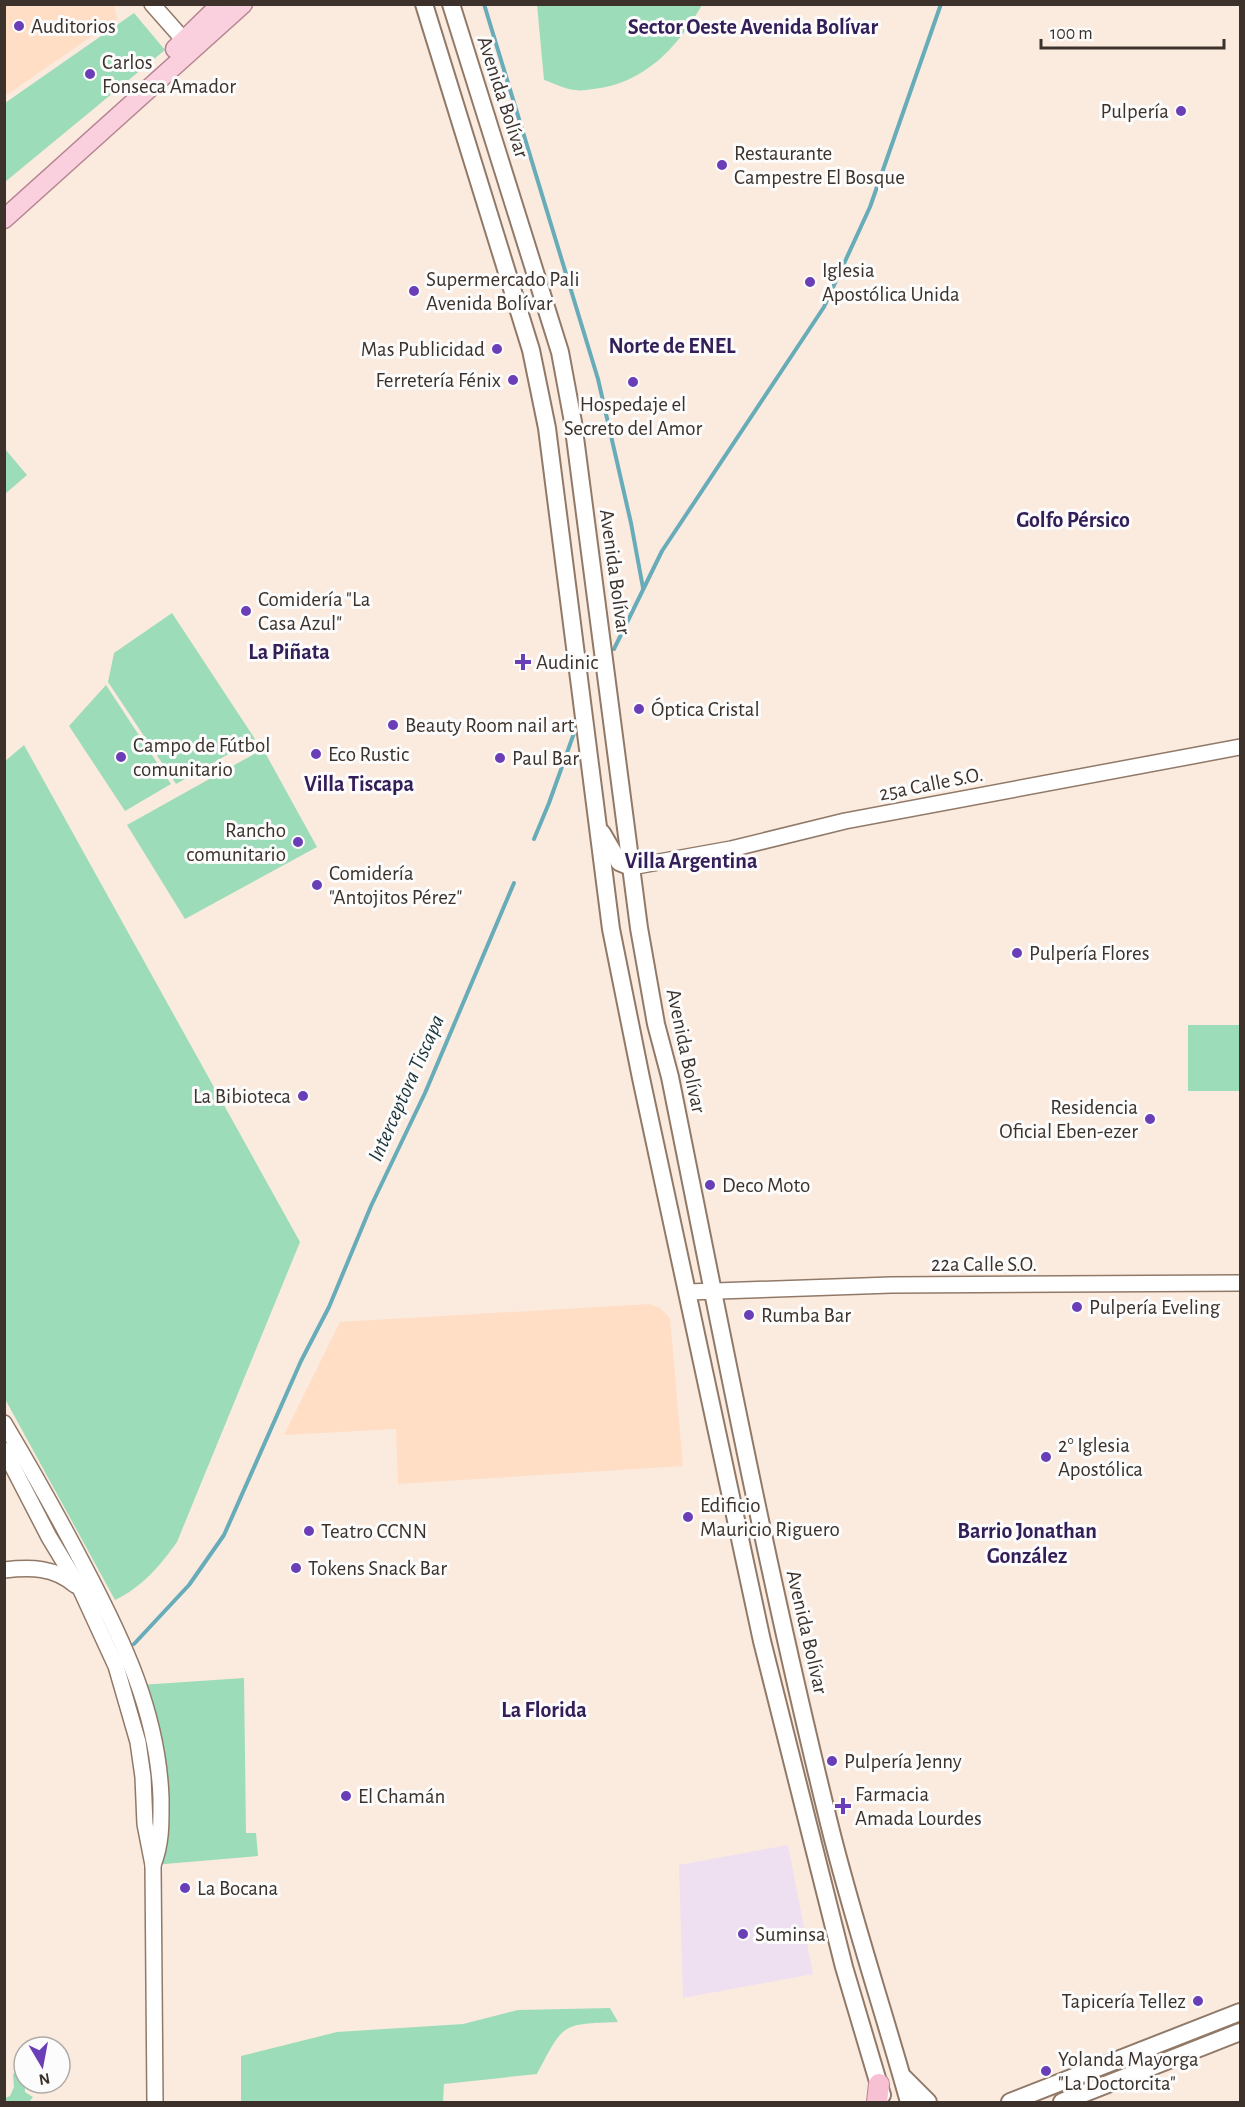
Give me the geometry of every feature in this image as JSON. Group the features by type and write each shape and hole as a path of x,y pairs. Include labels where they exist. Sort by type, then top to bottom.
{"main road":[{"path":"4,219 223,13 243,4"},
{"path":"223,13 257,4"},
{"path":"424,4 531,350 547,428 608,908 639,1067 762,1641 844,1967 880,2096"},
{"name":"Avenida Bolívar","path":"451,4 560,352 573,422 631,867 654,1014 721,1292 747,1469 808,1735 861,1941 909,2103"},
{"path":"4,203 188,45"},
{"path":"453,102 466,118 478,148 488,155 498,156"},
{"path":"496,237 496,214 484,175 490,161 498,156"},
{"path":"597,824 619,862 631,867"},
{"path":"608,908 618,873 631,867"},
{"path":"1010,2103 1240,2012"},
{"path":"1207,2044 1240,2025"},
{"path":"1062,2103 1240,2032"},
{"path":"902,2075 928,2103"}],"street":[{"path":"152,4 188,45"},
{"name":"25a Calle S.O.","path":"631,867 731,849 845,821 1240,747"},
{"name":"22a Calle S.O.","path":"688,1292 891,1285 1240,1283"},
{"path":"4,1423 51,1504 101,1598 132,1664 150,1719 160,1786 162,1835 153,1865"},
{"path":"4,1450 32,1505 85,1582 101,1598"},
{"path":"45,1522 51,1514 51,1504"},
{"path":"45,1522 81,1590 116,1666 138,1742 143,1777 145,1824 153,1865 155,2103"},
{"path":"4,1570 31,1568 48,1570 68,1579 81,1590"}],"shaded area":[{"path":"5,4 114,5 117,19 5,96"},
{"path":"649,1304 660,1308 670,1318 683,1466 398,1484 396,1429 284,1435 340,1322"},
{"name":"Suminsa","path":"788,1845 813,1974 683,1998 679,1865"}],"green space":[{"path":"537,4 702,5 670,49 644,71 611,86 579,90 544,80"},
{"path":"134,13 165,50 5,182 5,103"},
{"path":"5,449 27,475 4,494"},
{"path":"172,613 255,739 176,784 108,682 114,653"},
{"name":"Campo de Fútbol comunitario","path":"106,685 171,784 125,811 69,726"},
{"path":"24,745 300,1242 177,1542 150,1575 134,1589 115,1600 5,1399 4,762"},
{"path":"263,749 317,847 185,919 127,825"},
{"path":"1188,1025 1240,1025 1240,1091 1188,1091"},
{"path":"244,1678 246,1833 256,1833 258,1856 153,1865 162,1835 140,1685"},
{"path":"610,2008 618,2022 585,2024 566,2030 553,2045 537,2074 444,2084 443,2102 241,2102 241,2056 337,2032 463,2024 518,2010"},
{"path":"12,2092 12,2095 33,2097 29,2102 5,2102 5,2098 10,2096"}],"waterway":[{"path":"484,4 598,379 631,523 643,588"},
{"path":"614,649 662,551 824,307 870,207 941,4"},
{"name":"Interceptora Tiscapa","path":"534,839 578,722"},
{"name":"Interceptora Tiscapa","path":"134,1644 189,1585 224,1535 301,1361 329,1307 371,1206 425,1093 514,883"}],"place":[{"name":"Auditorios","path":"19,26"},
{"name":"Carlos Fonseca Amador","path":"90,74"},
{"name":"Pulpería","path":"1181,111"},
{"name":"Restaurante Campestre El Bosque","path":"722,165"},
{"name":"Iglesia Apostólica Unida","path":"810,282"},
{"name":"Supermercado Pali Avenida Bolívar","path":"414,291"},
{"name":"Mas Publicidad","path":"497,349"},
{"name":"Ferretería Fénix","path":"513,380"},
{"name":"Hospedaje el Secreto del Amor","path":"633,382"},
{"name":"Comidería \"La Casa Azul\"","path":"246,611"},
{"name":"Audinic","path":"523,662"},
{"name":"Óptica Cristal","path":"639,709"},
{"name":"Beauty Room nail art","path":"393,725"},
{"name":"Eco Rustic","path":"316,754"},
{"name":"Campo de Fútbol comunitario","path":"121,757"},
{"name":"Paul Bar","path":"500,758"},
{"name":"Rancho comunitario","path":"298,842"},
{"name":"Comidería \"Antojitos Pérez\"","path":"317,885"},
{"name":"Pulpería Flores","path":"1017,953"},
{"name":"La Bibioteca","path":"303,1096"},
{"name":"Residencia Oficial Eben-ezer","path":"1150,1119"},
{"name":"Deco Moto","path":"710,1185"},
{"name":"Pulpería Eveling","path":"1077,1307"},
{"name":"Rumba Bar","path":"749,1315"},
{"name":"2° Iglesia Apostólica","path":"1046,1457"},
{"name":"Edificio Mauricio Riguero","path":"688,1517"},
{"name":"Teatro CCNN","path":"309,1531"},
{"name":"Tokens Snack Bar","path":"296,1568"},
{"name":"Pulpería Jenny","path":"832,1761"},
{"name":"El Chamán","path":"346,1796"},
{"name":"Farmacia Amada Lourdes","path":"843,1806"},
{"name":"La Bocana","path":"185,1888"},
{"name":"Suminsa","path":"743,1934"},
{"name":"Tapicería Tellez","path":"1198,2001"},
{"name":"Yolanda Mayorga \"La Doctorcita\"","path":"1046,2071"}],"district":[{"name":"Sector Oeste Avenida Bolívar","path":"753,27"},
{"name":"Norte de ENEL","path":"672,346"},
{"name":"Golfo Pérsico","path":"1073,520"},
{"name":"La Piñata","path":"289,652"},
{"name":"Villa Tiscapa","path":"359,784"},
{"name":"Villa Argentina","path":"691,861"},
{"name":"Barrio Jonathan González","path":"1027,1544"},
{"name":"La Florida","path":"544,1710"}]}
